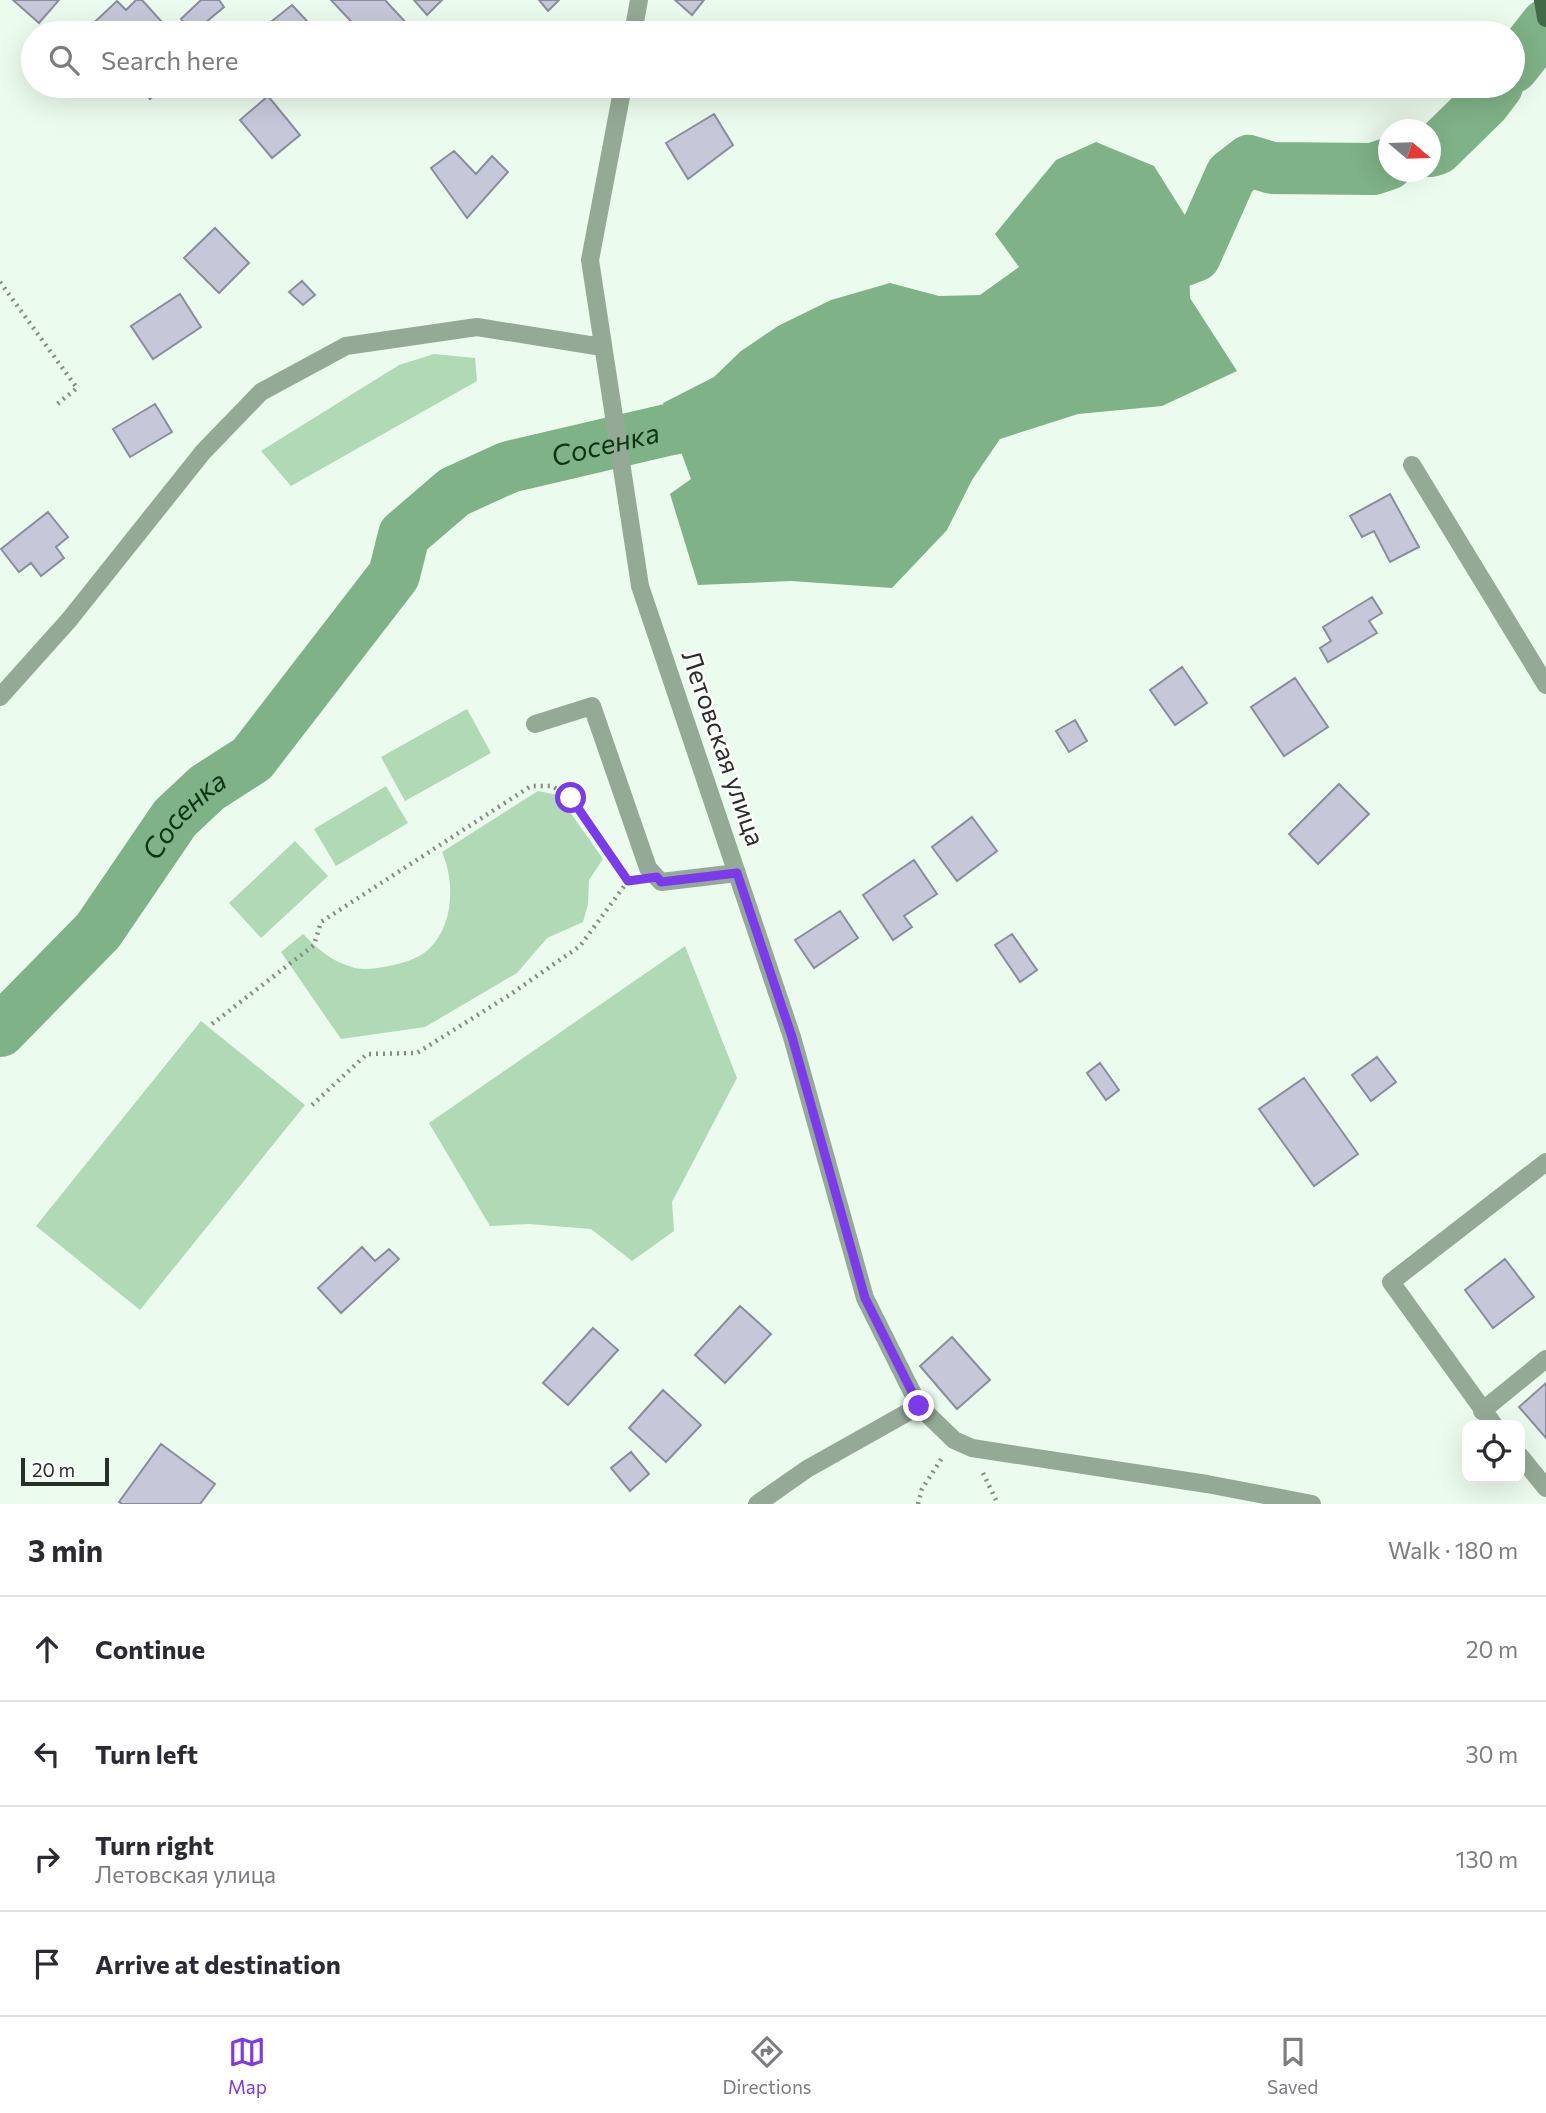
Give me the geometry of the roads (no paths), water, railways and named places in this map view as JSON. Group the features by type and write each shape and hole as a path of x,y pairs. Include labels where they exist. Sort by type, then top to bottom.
{"main road":[{"path":"1543,0 1546,18"}],"street":[{"path":"635,21 639,0"},
{"name":"Летовская улица","path":"621,98 590,260 640,586 792,1037 865,1298 919,1406 954,1440 972,1448 1233,1497"},
{"path":"0,697 69,620 203,452 261,392 346,346 477,327 602,348"},
{"path":"1412,465 1546,685"},
{"path":"536,724 592,706 648,868 661,882 737,873"},
{"path":"1490,1420 1391,1282 1546,1163"},
{"path":"1482,1411 1546,1359"},
{"path":"757,1504 807,1469 919,1406"},
{"path":"1525,1462 1546,1488"},
{"path":"1233,1497 1312,1504"}],"waterway":[{"name":"Сосенка","path":"1525,52 1546,25"},
{"name":"Сосенка","path":"1441,145 1488,98"},
{"name":"Сосенка","path":"1120,284 1195,256 1231,175 1249,161 1272,168 1378,167"},
{"name":"Сосенка","path":"0,1031 98,931 175,818 207,788 252,759 394,575 404,535 454,492 509,467 667,430 742,416"}]}
